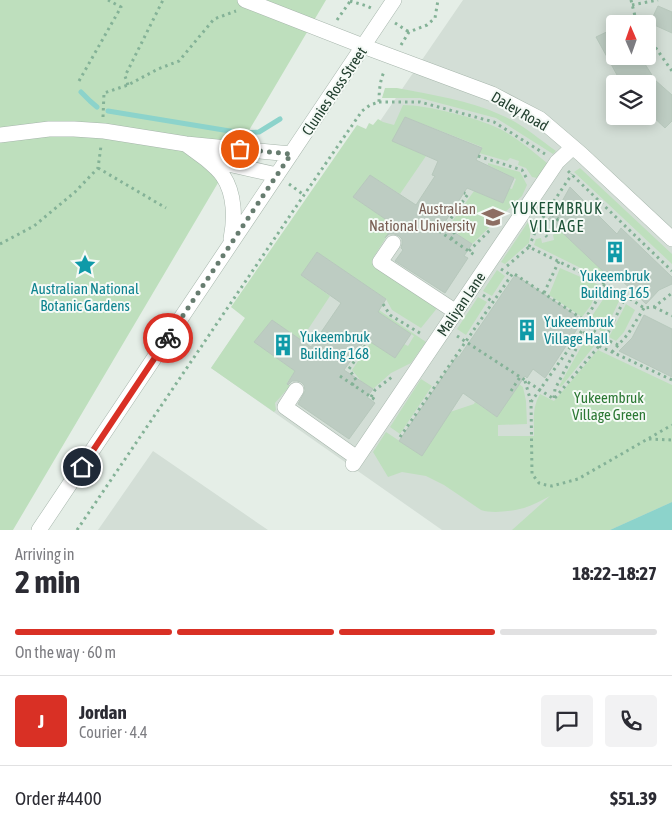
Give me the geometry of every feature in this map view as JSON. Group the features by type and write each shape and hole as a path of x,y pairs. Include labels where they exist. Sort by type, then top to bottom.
{"street":[{"name":"Clunies Ross Street","path":"39,530 394,0"},
{"name":"Daley Road","path":"250,2 492,94 540,120 573,147 672,239"},
{"path":"0,135 74,128 186,144 291,154"},
{"path":"186,144 206,158 223,176 229,188 233,202 234,224 230,245"},
{"name":"Maliyan Lane","path":"296,390 285,407 355,461 557,162 573,147"},
{"path":"206,158 277,175"},
{"path":"393,243 380,262 456,312"}],"path":[{"path":"79,81 121,7 108,0"},
{"path":"128,85 125,76 163,0"},
{"path":"329,33 351,0"},
{"path":"409,32 426,25 435,18 438,0"},
{"path":"631,0 636,15"},
{"path":"632,5 658,0"},
{"path":"0,244 34,226 75,192 98,168 104,131 104,93 128,85 158,69 179,61 214,19 250,2"},
{"path":"656,48 672,71"},
{"path":"379,102 379,90 383,73"},
{"path":"77,530 362,111 370,105 379,102 420,102 494,122 550,157"},
{"path":"478,156 522,170 535,195"},
{"path":"98,168 166,208"},
{"path":"564,168 672,271"},
{"path":"502,270 529,247 538,225 572,174"},
{"path":"451,239 455,234 448,224 468,194 464,192"},
{"path":"552,214 558,218 554,224"},
{"path":"538,225 547,237"},
{"path":"438,231 474,254"},
{"path":"529,247 605,284 644,308 654,307 672,293"},
{"path":"544,293 559,261"},
{"path":"400,437 493,302 510,274 513,273 588,322 555,389 554,399"},
{"path":"584,320 605,284"},
{"path":"485,296 493,302"},
{"path":"554,399 605,339 626,296"},
{"path":"383,304 390,315 435,342"},
{"path":"654,307 672,316"},
{"path":"612,352 628,334 644,308"},
{"path":"587,326 605,339 618,345"},
{"path":"531,402 587,326"},
{"path":"444,329 554,399"},
{"path":"352,385 356,380 349,369 367,343"},
{"path":"599,346 672,380"},
{"path":"340,376 374,399"},
{"path":"511,392 520,377"},
{"path":"525,380 531,402 532,474 539,483 552,486 578,478 672,424"},
{"path":"648,439 672,440"}],"shaded area":[{"name":"Australian National University","path":"463,0 672,0 672,530 442,530 211,368"},
{"path":"153,451 268,530 98,530"}],"green space":[{"name":"Australian National Botanic Gardens","path":"0,0 326,0 13,530 0,530"},
{"path":"385,88 397,88 437,96 489,110 516,122 556,151 553,154 496,118 420,98 382,98"},
{"path":"403,105 438,110 466,117 500,129 547,163 537,178 532,177 526,168 518,165 519,161 510,158 507,161 479,153 482,147 405,117 393,141 426,156 400,194 370,175 353,197 394,225 373,258 374,264 438,307 421,328 392,310 386,299 317,252 301,275 330,296 301,340 272,320 254,342 295,371 287,383 290,386 275,403 276,410 274,412 211,368 245,318 231,307 357,125 366,129 369,123 373,125 378,119 394,125"},
{"path":"488,163 520,172 527,185 522,196 472,244 459,235 451,223 474,191 503,203 509,188 512,189 516,179 488,165"},
{"path":"580,168 672,254 672,264 574,172"},
{"path":"528,222 531,229 529,243 505,264 501,262"},
{"path":"559,229 607,275 603,279 534,245 536,239 541,238 542,243 554,240 553,235"},
{"path":"560,268 599,285 591,305 582,317 549,295"},
{"path":"497,270 505,276 492,296 483,291"},
{"path":"608,292 620,299 604,333 588,322"},
{"path":"478,297 487,302 466,335 457,329"},
{"path":"626,304 635,310 624,332 616,341 609,337"},
{"path":"379,310 426,342 411,363 391,373 373,389 361,381 352,370 371,342 395,358 404,344 408,346 414,336 378,312"},
{"path":"589,333 599,340 561,387 559,386"},
{"name":"Yukeembruk Village Green","path":"598,350 672,385 672,502 610,530 512,530 550,496 524,508 497,512 481,510 444,485 426,476 402,472 388,477 373,452 386,432 422,456 450,412 475,402 497,417 519,384 523,387 526,401 527,424 498,425 498,436 534,436 535,409 540,394 554,401"},
{"path":"421,379 432,386 400,434 390,427"}],"water":[{"path":"672,502 672,530 610,530"}],"building":[{"path":"658,6 672,12 672,33 656,26 656,15 654,15"},
{"path":"606,32 606,55 596,37"},
{"path":"611,65 646,65 652,75 617,75"},
{"path":"656,81 672,95 672,121 665,128 656,120"},
{"path":"405,117 482,148 476,160 514,178 503,203 467,188 443,225 472,244 464,256 468,258 445,293 395,261 403,250 401,248 402,239 394,234 389,234 385,238 394,225 353,197 370,175 416,205 435,176 432,175 438,161 392,141"},
{"name":"Yukeembruk Building 165","path":"570,187 617,234 621,228 672,277 672,284 659,290 646,304 612,271 607,275 548,219 560,205"},
{"name":"Yukeembruk Building 168","path":"317,252 386,299 378,312 411,334 395,358 366,339 344,370 373,389 367,397 375,403 349,439 298,404 305,391 304,385 297,381 287,384 295,371 254,342 272,320 311,347 341,303 301,275"},
{"path":"515,275 583,320 545,378 533,369 527,378 525,376 497,417 463,393 422,456 399,441"},
{"path":"644,315 672,329 672,377 619,351 632,338"}],"waterway":[{"path":"81,92 97,107"},
{"path":"108,111 242,133 259,132 280,119"}],"way so far":[{"path":"168,338 291,154 240,149"}],"place":[{"name":"Australian National University","path":"493,217"},
{"name":"Yukeembruk Building 165","path":"615,252"},
{"name":"Australian National Botanic Gardens","path":"85,265"},
{"name":"Yukeembruk Village Hall","path":"527,330"},
{"name":"Yukeembruk Building 168","path":"283,345"}],"district":[{"name":"YUKEEMBRUK VILLAGE","path":"557,217"}],"route":[{"path":"82,467 168,338"}]}
